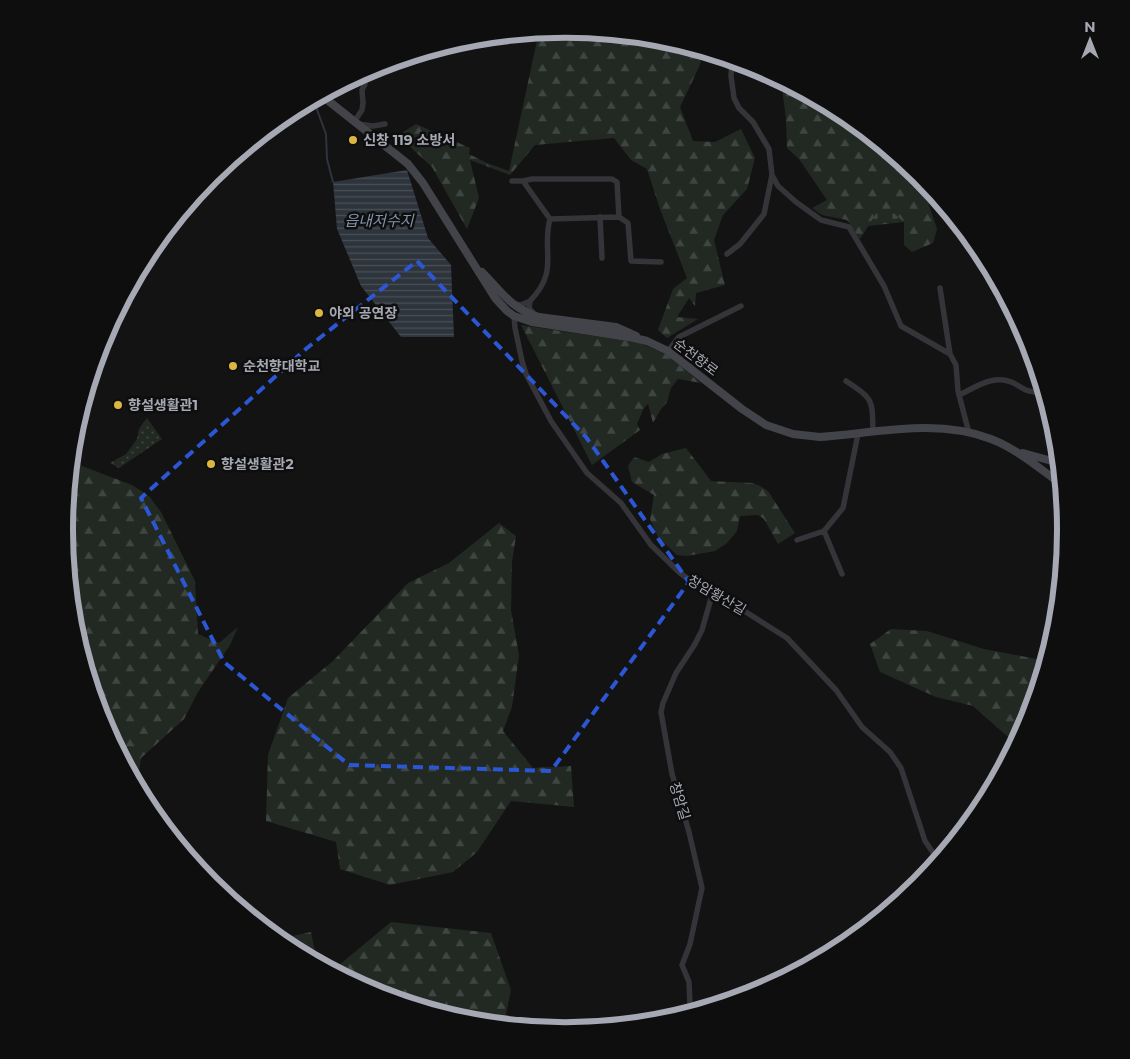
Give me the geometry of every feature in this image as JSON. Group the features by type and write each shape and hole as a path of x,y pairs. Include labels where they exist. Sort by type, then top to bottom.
{"main road":[{"name":"순천향로","path":"326,99 408,164 423,183 495,298 514,316 532,322 647,341 668,351 742,409 766,425 793,434 807,436 858,434 928,428 970,433 991,439 1010,448 1054,479"},
{"path":"473,263 510,303 525,311 540,316 616,327 647,341"},
{"path":"1010,448 1032,457 1053,462"},
{"path":"1043,470 1053,466"}],"street":[{"path":"727,254 740,244 764,214 772,175 769,149 753,122 739,108 734,98 732,67"},
{"path":"364,80 362,90 362,110 356,123 373,126 385,124"},
{"path":"772,175 778,186 821,220 849,227 884,286 901,326 950,354"},
{"path":"512,181 612,178 618,185 619,216"},
{"path":"523,182 550,219 548,229 548,265 543,283 530,301 529,308 540,316"},
{"path":"550,219 619,216 628,224 631,261 661,262"},
{"path":"600,217 602,258"},
{"path":"940,288 950,354 956,365 959,395 970,433"},
{"path":"510,303 521,305 530,301"},
{"path":"668,351 679,337 741,306"},
{"name":"창암황산길","path":"514,316 514,328 526,374 552,421 580,463 596,482 626,508 658,552 680,573 712,595 735,605 792,642 838,692 862,727 896,759 905,776 926,841 935,854"},
{"path":"959,395 988,380 998,379 1010,381 1030,392 1037,393"},
{"path":"846,382 868,396 871,401 873,432"},
{"path":"797,540 824,532 843,508 858,434"},
{"path":"824,532 842,574"},
{"name":"창암길","path":"690,1005 689,982 682,965 690,944 702,888 689,832 672,774 661,712 676,673 702,630 712,595"}],"highlighted area":[{"path":"417,261 586,437 689,582 551,771 349,765 224,662 141,498 307,348"}],"green space":[{"path":"537,39 597,39 629,42 661,47 702,57 680,107 693,141 715,142 741,129 755,158 747,189 723,215 714,240 725,285 696,293 695,306 689,298 677,317 698,319 667,338 658,330 673,289 687,278 660,209 647,169 631,160 614,138 535,145 510,175 470,160 479,198 467,229 432,167 407,144 400,134 416,124 470,148 469,154 509,171"},
{"path":"782,88 811,103 865,139 926,195 937,229 933,243 912,252 904,245 904,222 880,208 860,239 847,220 822,215 812,208 827,200 799,159 787,148"},
{"path":"880,208 890,210 904,222 868,226"},
{"path":"521,325 640,343 667,355 701,383 678,379 671,388 667,402 653,423 648,404 644,408 637,424 640,430 592,465"},
{"path":"147,418 162,439 119,468 110,463 126,454 137,439 139,429"},
{"path":"686,448 711,481 753,483 768,491 795,533 778,544 764,519 758,515 740,516 737,531 727,543 715,551 687,556 677,555 658,537 650,519 654,495 632,482 628,466 634,457 649,462 662,454"},
{"path":"78,461 82,466 132,485 149,496 161,512 195,581 198,634 219,643 238,627 230,645 198,692 184,719 141,758 139,774 110,718 99,688 82,625 77,594 73,530"},
{"path":"499,523 516,536 512,562 511,610 519,655 512,707 503,731 533,768 571,766 574,807 511,801 477,852 453,872 390,885 340,869 336,842 266,821 268,755 288,698 333,661 408,583 449,563"},
{"path":"891,629 927,631 984,649 1039,659 1020,718 1010,739 973,706 936,697 880,672 870,644"},
{"path":"391,922 491,933 511,990 505,1017 438,1005 377,984 338,966"},
{"path":"311,932 315,954 292,939 289,937"}],"water":[{"name":"읍내저수지","path":"407,170 428,238 451,265 454,337 401,337 361,286 337,229 333,182"}],"waterway":[{"path":"315,105 326,134 327,159 333,182"}],"place":[{"name":"신창 119 소방서","path":"353,140"},
{"name":"야외 공연장","path":"319,313"},
{"name":"순천향대학교","path":"233,366"},
{"name":"향설생활관1","path":"118,405"},
{"name":"향설생활관2","path":"211,464"}]}
